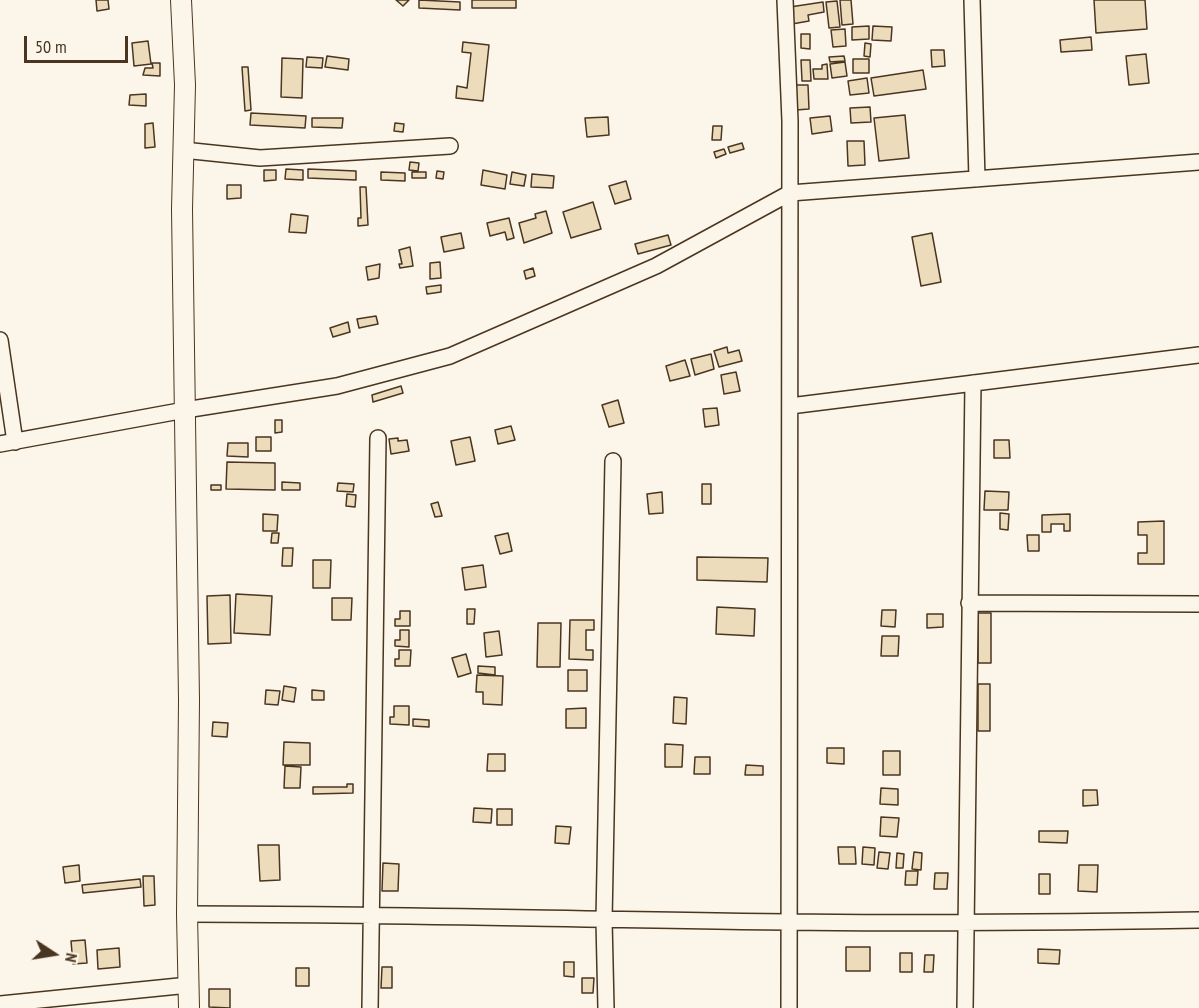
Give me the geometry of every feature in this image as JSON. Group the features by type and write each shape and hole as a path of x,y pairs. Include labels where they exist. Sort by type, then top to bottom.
{"main road":[{"path":"181,0 185,85 183,150 189,700 187,914 189,1008"}],"street":[{"path":"786,0 790,121 789,1008"},
{"path":"972,0 977,179"},
{"path":"183,150 260,158 450,146"},
{"path":"0,339 8,443 185,410 337,386 450,356 656,266 790,193 1199,162"},
{"path":"790,406 1199,355"},
{"path":"964,1008 973,383"},
{"path":"370,1008 378,438"},
{"path":"606,1008 604,920 613,461"},
{"path":"969,603 1199,604"},
{"path":"187,914 370,914 789,922 965,923 1199,920"},
{"path":"0,1004 189,985"}],"building":[{"path":"96,0 108,0 109,9 97,11"},
{"path":"396,0 409,0 403,6"},
{"path":"419,0 460,2 460,10 419,8"},
{"path":"472,0 516,0 516,8 472,8"},
{"path":"840,0 851,0 853,24 842,25"},
{"path":"1094,0 1145,0 1147,29 1096,33"},
{"path":"837,1 840,27 829,28 826,2"},
{"path":"823,2 824,12 808,15 809,21 792,24 790,7"},
{"path":"869,26 869,39 852,40 852,27"},
{"path":"873,26 892,27 891,41 872,40"},
{"path":"845,29 846,46 833,47 831,30"},
{"path":"801,34 810,34 810,49 801,48"},
{"path":"1091,37 1092,50 1061,52 1060,40"},
{"path":"148,41 151,64 134,66 132,43"},
{"path":"463,42 489,45 483,101 456,98 457,86 467,88 471,53 462,52"},
{"path":"865,43 871,44 870,57 864,56"},
{"path":"931,50 944,50 945,66 932,67"},
{"path":"1146,54 1149,83 1129,85 1126,56"},
{"path":"327,56 349,59 348,70 325,67"},
{"path":"844,56 845,61 830,62 829,57"},
{"path":"307,57 323,58 322,68 306,67"},
{"path":"282,58 303,59 302,98 281,97"},
{"path":"853,59 869,59 869,73 853,73"},
{"path":"801,60 810,60 811,81 802,81"},
{"path":"845,62 847,76 832,78 830,64"},
{"path":"152,63 160,63 160,76 143,75 145,68 153,68"},
{"path":"827,64 828,79 814,79 813,69 822,69 822,65"},
{"path":"242,67 248,67 251,110 245,111"},
{"path":"923,70 926,89 874,96 871,78"},
{"path":"867,78 869,93 850,95 848,81"},
{"path":"796,85 808,85 809,109 796,110"},
{"path":"146,94 146,106 129,105 130,95"},
{"path":"870,107 871,122 851,123 850,108"},
{"path":"251,113 306,116 305,128 250,125"},
{"path":"905,115 909,158 879,161 874,118"},
{"path":"830,116 832,131 812,134 810,118"},
{"path":"608,117 609,135 587,137 585,118"},
{"path":"312,118 343,118 342,128 312,127"},
{"path":"153,123 155,147 145,148 145,124"},
{"path":"395,123 404,124 403,132 394,131"},
{"path":"713,126 722,126 721,140 712,140"},
{"path":"847,141 864,141 865,165 848,166"},
{"path":"742,143 744,149 730,153 728,147"},
{"path":"724,149 726,154 716,158 714,152"},
{"path":"410,162 419,163 418,171 409,170"},
{"path":"286,169 303,170 303,180 285,179"},
{"path":"308,169 356,171 356,180 308,178"},
{"path":"264,170 276,170 276,180 264,181"},
{"path":"483,170 507,175 505,189 481,185"},
{"path":"437,171 444,172 443,179 436,178"},
{"path":"381,172 405,173 405,181 381,180"},
{"path":"412,172 426,172 426,178 412,178"},
{"path":"512,172 526,175 524,186 510,184"},
{"path":"532,174 554,176 553,188 531,187"},
{"path":"626,181 631,199 615,204 609,186"},
{"path":"227,185 241,185 241,198 227,199"},
{"path":"360,187 366,187 368,225 358,226 358,218 361,218"},
{"path":"593,202 601,229 571,238 563,212"},
{"path":"546,211 552,233 524,243 519,223 536,218 535,214"},
{"path":"291,214 308,216 306,233 289,232"},
{"path":"509,218 514,238 507,240 505,232 490,236 487,223"},
{"path":"461,233 464,248 444,252 441,237"},
{"path":"932,233 941,282 921,286 912,237"},
{"path":"668,235 671,245 638,254 635,244"},
{"path":"410,247 413,266 400,268 399,264 402,264 399,250"},
{"path":"440,262 441,278 430,279 430,263"},
{"path":"380,264 379,278 368,280 366,267"},
{"path":"533,268 535,276 526,279 524,271"},
{"path":"441,285 441,292 427,294 426,287"},
{"path":"376,316 378,324 359,328 357,319"},
{"path":"348,322 350,332 333,337 330,328"},
{"path":"727,347 728,353 739,350 742,361 719,367 714,351"},
{"path":"711,354 714,369 695,375 691,359"},
{"path":"685,360 690,376 670,381 666,366"},
{"path":"736,372 740,391 724,394 721,375"},
{"path":"401,386 403,393 373,402 372,395"},
{"path":"618,400 624,423 609,427 602,405"},
{"path":"717,408 719,425 705,427 703,409"},
{"path":"275,420 282,420 282,432 275,433"},
{"path":"511,426 515,440 498,444 495,430"},
{"path":"256,437 271,437 271,451 256,451"},
{"path":"470,437 475,461 456,465 451,441"},
{"path":"398,438 398,441 407,440 409,451 391,454 389,439"},
{"path":"994,440 1009,440 1010,458 994,458"},
{"path":"228,443 248,443 248,457 227,456"},
{"path":"227,462 275,463 275,490 226,489"},
{"path":"282,482 300,483 300,490 282,490"},
{"path":"338,483 354,484 353,492 337,491"},
{"path":"702,484 711,484 711,504 702,504"},
{"path":"211,485 221,485 221,490 211,490"},
{"path":"985,491 1009,492 1008,510 984,510"},
{"path":"662,492 663,513 649,514 647,494"},
{"path":"347,494 356,495 355,507 346,506"},
{"path":"438,502 442,516 435,517 431,504"},
{"path":"1000,513 1009,514 1008,530 1000,529"},
{"path":"263,514 278,515 277,531 263,531"},
{"path":"1070,514 1070,531 1064,531 1064,524 1051,524 1051,532 1042,532 1042,515"},
{"path":"1164,521 1164,564 1138,564 1138,553 1147,553 1147,535 1138,535 1138,522"},
{"path":"272,533 279,533 278,543 271,543"},
{"path":"508,533 512,551 500,554 495,536"},
{"path":"1027,535 1039,535 1039,551 1028,551"},
{"path":"283,548 293,548 292,566 282,566"},
{"path":"697,557 768,558 767,582 697,580"},
{"path":"313,560 331,560 330,588 313,588"},
{"path":"483,565 486,587 465,590 462,568"},
{"path":"236,594 272,596 270,635 234,633"},
{"path":"230,595 231,643 208,644 207,596"},
{"path":"332,598 352,598 351,620 332,620"},
{"path":"717,607 755,609 754,636 716,634"},
{"path":"467,609 475,609 474,624 467,624"},
{"path":"882,610 896,610 895,627 881,626"},
{"path":"400,611 410,611 410,626 395,626 395,619 400,619"},
{"path":"978,613 991,613 991,663 978,663"},
{"path":"927,614 943,614 943,627 927,628"},
{"path":"570,620 594,620 594,630 586,630 586,650 593,650 593,660 569,659"},
{"path":"538,623 561,623 560,667 537,667"},
{"path":"400,630 409,630 409,647 395,646 395,640 400,640"},
{"path":"499,631 502,655 486,657 484,633"},
{"path":"882,636 899,636 898,656 881,656"},
{"path":"399,650 411,650 410,666 395,666 395,659 399,659"},
{"path":"466,654 471,673 458,677 452,658"},
{"path":"478,666 495,667 495,675 478,673"},
{"path":"568,670 587,670 587,691 568,691"},
{"path":"477,675 503,676 502,705 483,704 483,692 476,692"},
{"path":"978,684 990,684 990,731 978,731"},
{"path":"284,686 296,688 294,702 282,700"},
{"path":"266,690 280,691 278,705 265,704"},
{"path":"312,690 324,691 324,700 312,700"},
{"path":"674,697 687,698 686,724 673,723"},
{"path":"394,706 409,706 409,725 390,724 390,717 394,717"},
{"path":"586,708 586,728 566,728 566,709"},
{"path":"413,719 429,720 429,727 413,726"},
{"path":"213,722 228,723 227,737 212,736"},
{"path":"284,742 310,743 310,765 283,765"},
{"path":"665,744 683,745 682,767 665,767"},
{"path":"827,748 844,748 844,764 827,763"},
{"path":"883,751 900,751 900,775 883,775"},
{"path":"488,754 505,754 505,771 487,771"},
{"path":"695,757 710,757 710,774 694,774"},
{"path":"746,765 763,766 763,775 745,775"},
{"path":"285,766 301,767 300,788 284,788"},
{"path":"347,784 353,784 353,793 313,794 313,787 347,787"},
{"path":"881,788 898,789 898,805 880,804"},
{"path":"1083,790 1097,790 1098,805 1083,806"},
{"path":"474,808 492,809 491,823 473,822"},
{"path":"497,809 512,809 512,825 497,825"},
{"path":"881,817 899,818 897,837 880,836"},
{"path":"556,826 571,827 569,844 555,843"},
{"path":"1039,831 1068,831 1067,843 1039,842"},
{"path":"258,845 279,845 280,880 260,881"},
{"path":"838,847 855,847 856,864 839,864"},
{"path":"863,847 875,848 874,865 862,864"},
{"path":"879,852 890,853 888,869 877,868"},
{"path":"914,852 922,853 921,870 912,869"},
{"path":"897,853 904,854 903,868 896,868"},
{"path":"383,863 399,864 398,891 382,891"},
{"path":"79,865 80,881 65,883 63,867"},
{"path":"1079,865 1098,865 1097,892 1078,891"},
{"path":"906,871 918,871 917,885 905,885"},
{"path":"935,873 948,873 947,889 934,889"},
{"path":"1039,874 1050,874 1050,894 1039,894"},
{"path":"143,876 154,876 155,905 144,906"},
{"path":"140,879 141,887 83,893 82,885"},
{"path":"85,940 87,963 73,964 71,941"},
{"path":"846,947 870,947 870,971 846,971"},
{"path":"119,948 120,967 98,969 97,950"},
{"path":"1038,949 1060,950 1059,964 1038,963"},
{"path":"900,953 912,953 912,972 900,972"},
{"path":"925,955 934,955 933,972 924,972"},
{"path":"564,962 574,962 574,977 564,976"},
{"path":"382,967 392,967 392,988 381,988"},
{"path":"296,968 309,968 309,986 296,986"},
{"path":"582,978 594,978 593,993 582,993"},
{"path":"209,989 230,989 230,1008 209,1007"}]}
